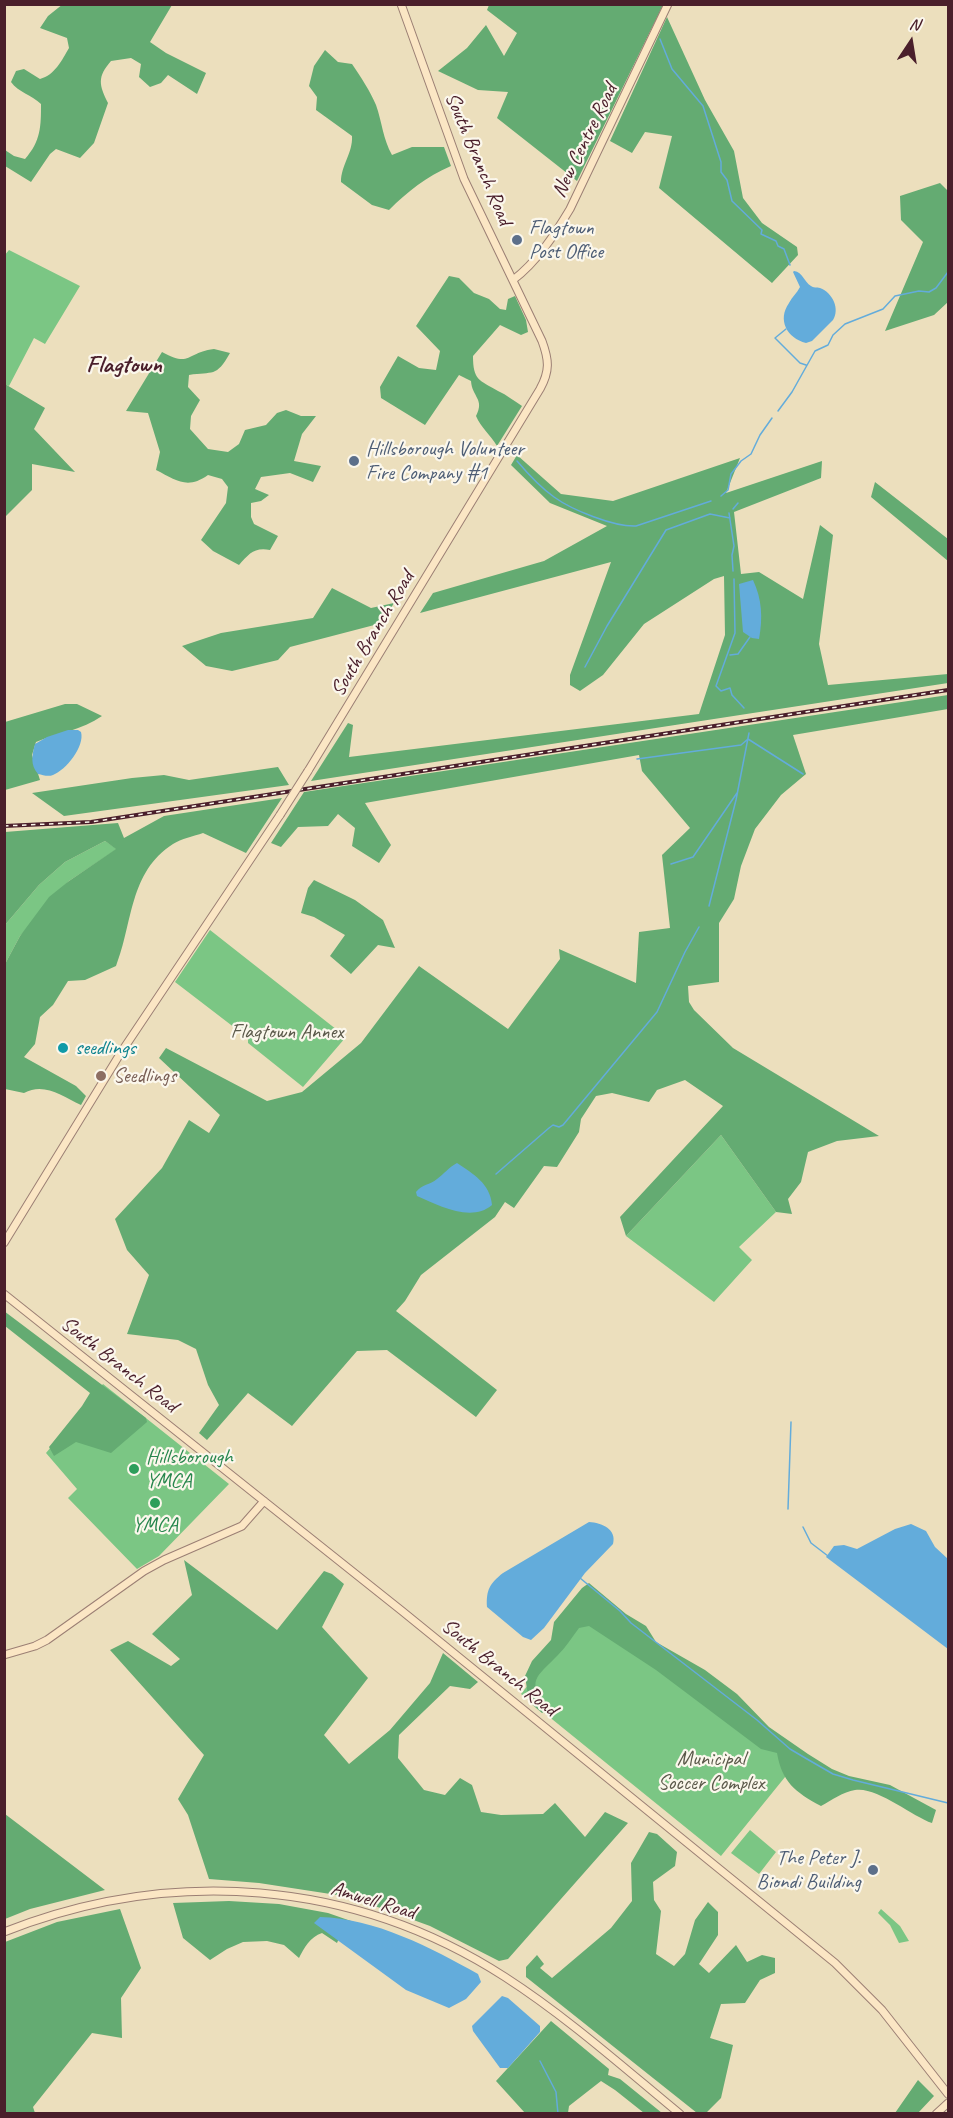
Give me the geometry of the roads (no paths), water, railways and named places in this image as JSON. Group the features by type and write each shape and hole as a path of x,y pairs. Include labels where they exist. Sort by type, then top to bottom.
{"street":[{"name":"South Branch Road","path":"4,1243 125,1047 309,771 546,379 549,368 547,355 454,155 401,4"},
{"name":"New Centre Road","path":"513,280 537,256 570,209 669,4"},
{"name":"South Branch Road","path":"4,1294 411,1618 839,1967 882,2010 948,2094"},
{"path":"4,1655 47,1640 164,1560 242,1526 264,1501"},
{"name":"Amwell Road","path":"4,1932 84,1906 173,1892 264,1893 348,1908 437,1940 505,1977 540,2002 680,2114"},
{"path":"936,2114 948,2103"}],"water":[{"path":"794,271 799,273 812,287 825,290 832,297 836,311 833,320 812,341 806,343 799,341 789,333 784,322 786,309 800,287"},
{"path":"753,580 761,609 759,639 752,638 743,632 739,584"},
{"path":"68,730 81,732 80,744 73,757 53,775 38,774 33,763 35,744"},
{"path":"457,1163 475,1175 484,1185 491,1197 492,1205 474,1212 454,1211 417,1196 418,1189 434,1181"},
{"path":"589,1522 599,1524 611,1531 613,1544 585,1573 544,1628 531,1640 523,1637 487,1607 488,1591 503,1573"},
{"path":"911,1524 926,1531 935,1547 948,1559 948,1649 826,1557 834,1546 844,1545 857,1549 895,1529"},
{"path":"320,1917 361,1923 402,1936 478,1974 481,1982 466,1999 449,2008 406,1990 314,1923"},
{"path":"502,1996 508,1998 540,2026 540,2032 508,2068 500,2068 473,2031 472,2026"}],"waterway":[{"path":"660,39 672,69 703,106 721,162 721,172 727,180 732,201 762,230 761,234 776,241 778,246 784,249 790,265"},
{"path":"778,411 792,392 815,351 828,345 833,335 845,324 883,309 895,296 919,291 929,292 936,288 948,272"},
{"path":"786,329 775,338 800,363 806,365"},
{"path":"721,496 728,490 731,474 741,461 751,454 772,418"},
{"path":"517,461 539,485 562,502 594,517 616,524 636,526 711,501"},
{"path":"733,509 738,503"},
{"path":"729,513 734,546 733,571"},
{"path":"585,667 607,626 666,530 710,514 730,518"},
{"path":"734,579 735,633 716,686 721,691 730,688 732,695 744,708"},
{"path":"730,655 738,654 750,637"},
{"path":"709,906 736,800 749,733"},
{"path":"637,759 741,745 748,739 803,774"},
{"path":"671,864 693,857 737,793"},
{"path":"496,1174 553,1125 559,1127 563,1125 657,1012 699,927"},
{"path":"788,1509 791,1422"},
{"path":"803,1527 811,1543 828,1556"},
{"path":"580,1578 631,1623 757,1720 790,1749 833,1774 948,1803"},
{"path":"540,2061 556,2092 558,2114"}],"railway":[{"path":"4,826 91,822 948,690"}],"place":[{"name":"Flagtown Post Office","path":"517,240"},
{"name":"Hillsborough Volunteer Fire Company #1","path":"354,461"},
{"name":"seedlings","path":"63,1048"},
{"name":"Seedlings","path":"101,1076"},
{"name":"Hillsborough YMCA","path":"134,1469"},
{"name":"YMCA","path":"155,1503"},
{"name":"The Peter J. Biondi Building","path":"873,1870"}],"district":[{"name":"Flagtown","path":"124,366"}],"park label":[{"name":"Flagtown Annex","path":"287,1032"},
{"name":"Municipal Soccer Complex","path":"711,1771"}]}
